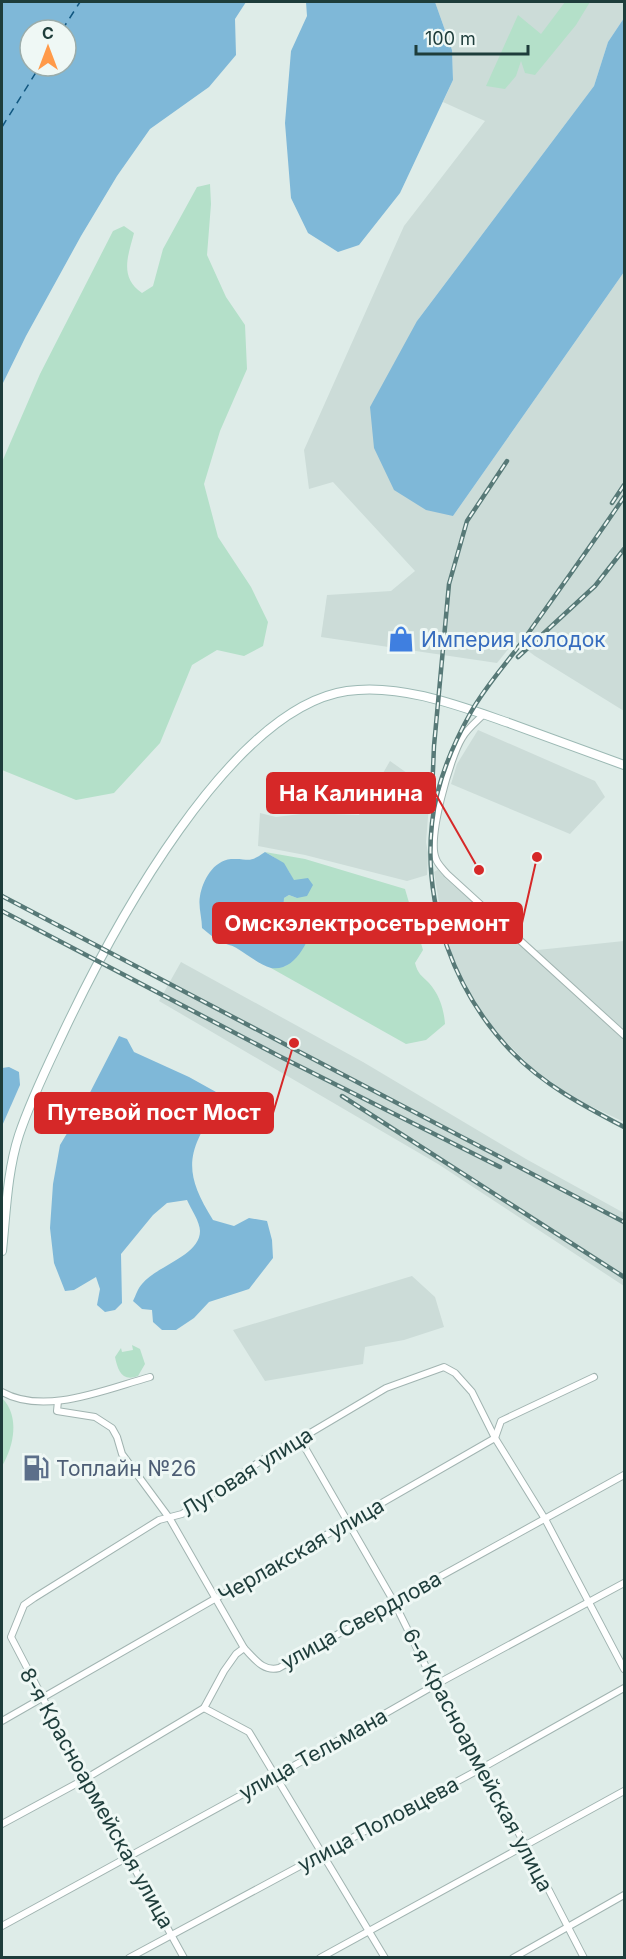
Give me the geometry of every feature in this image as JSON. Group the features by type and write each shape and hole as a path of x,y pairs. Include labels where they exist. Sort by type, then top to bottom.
{"main road":[{"path":"2,1251 14,1153 34,1095 92,972 127,910 169,845 229,770 256,741 284,718 309,702 336,693 376,690 439,699 624,765"}],"street":[{"path":"484,714 463,737 451,762 436,821 434,851 436,860 447,874 624,1035"},
{"name":"Луговая улица","path":"24,1605 159,1520 170,1519 182,1514 280,1448 300,1439 386,1388 444,1367 455,1373 472,1392 495,1438"},
{"path":"2,1392 15,1400 58,1401 79,1398 150,1377"},
{"name":"Черлакская улица","path":"2,1721 495,1438 501,1421 594,1377"},
{"name":"улица Свердлова","path":"58,1401 57,1411 95,1417 112,1428 122,1454 170,1519 244,1648 270,1670 279,1668 624,1475"},
{"path":"495,1438 545,1519 624,1669"},
{"name":"6-я Красноармейская улица","path":"300,1439 394,1602 435,1685 526,1846 584,1958"},
{"name":"улица Тельмана","path":"2,1926 276,1776 435,1685 624,1583"},
{"name":"8-я Красноармейская улица","path":"24,1605 11,1637 85,1779 184,1958"},
{"path":"2,1824 85,1779 204,1708 236,1653 244,1648"},
{"name":"улица Половцева","path":"129,1958 482,1768 624,1688"},
{"path":"204,1708 249,1732 384,1958"},
{"path":"320,1958 624,1791"},
{"path":"513,1958 624,1895"}],"shaded area":[{"path":"435,2 624,2 624,18 608,42 594,86 417,321 453,516 624,272 624,711 535,656 515,641 497,663 321,637 327,595 391,591 415,571 333,482 309,489 304,450 404,226 485,121 443,102 453,80 452,50"},
{"path":"478,730 595,781 605,797 570,834 451,784 457,764"},
{"path":"390,761 428,788 430,792 426,842 427,875 407,881 305,855 258,846 260,813 276,817 309,813 359,815"},
{"path":"439,869 445,878 528,951 624,941 624,1122 576,1099 532,1068 495,1031 471,998 452,958 443,928 434,872"},
{"path":"181,962 363,1062 526,1159 624,1213 624,1286 438,1164 159,1001"},
{"path":"412,1276 435,1297 444,1327 404,1340 365,1347 363,1364 265,1381 233,1330"}],"green space":[{"path":"565,2 590,2 576,25 535,75 525,73 521,61 516,76 505,89 486,86 518,15 541,34"},
{"path":"210,184 211,204 207,255 226,297 245,325 247,369 220,431 204,484 218,537 251,587 268,622 263,646 244,656 217,650 192,665 160,743 114,793 76,800 2,770 2,462 40,374 113,231 124,226 134,233 127,266 130,280 142,293 153,286 163,249 197,187"},
{"path":"265,852 305,859 405,889 423,950 415,963 438,997 445,1024 426,1040 406,1044 271,968 286,966 307,915 292,926 281,926 284,898 289,895 297,898 288,870"},
{"path":"132,1345 140,1349 145,1364 138,1376 128,1378 119,1371 115,1357 121,1348 122,1352 133,1350"},
{"path":"2,1398 11,1413 13,1431 10,1449 2,1466"}],"water":[{"path":"2,2 246,2 235,19 236,55 209,87 150,129 117,176 81,236 2,385"},
{"path":"306,2 435,2 452,50 453,80 400,193 359,245 338,252 308,233 291,198 285,123 291,51 307,16"},
{"path":"624,18 624,272 453,516 426,510 394,490 374,448 370,407 417,321 594,86 608,42"},
{"path":"265,852 284,863 294,880 308,878 313,885 307,896 297,898 289,895 284,898 281,926 292,924 308,915 313,915 316,920 301,952 288,965 280,968 263,965 218,940 202,928 200,896 214,867 231,859 252,859"},
{"path":"119,1036 127,1039 134,1052 216,1092 218,1106 207,1122 194,1150 193,1175 197,1188 213,1220 234,1226 249,1218 267,1221 272,1240 273,1258 249,1289 209,1302 194,1318 176,1330 162,1330 153,1322 152,1310 142,1309 133,1301 139,1288 149,1278 185,1254 198,1240 200,1227 187,1200 167,1203 153,1215 121,1254 122,1303 115,1310 105,1312 97,1305 100,1289 96,1277 74,1290 65,1291 54,1263 50,1228 53,1184 60,1145 81,1110"},
{"path":"9,1067 19,1072 20,1085 2,1126 2,1068"}],"ferry route":[{"path":"70,18 80,2"},
{"path":"2,127 33,78"}],"railway":[{"path":"432,793 434,746 449,584 467,521 507,461"},
{"path":"612,503 624,485"},
{"path":"624,497 471,712 457,738 441,780 434,808 430,854 438,916 447,946 474,1003 512,1052 537,1075 579,1103 624,1127"},
{"path":"518,657 595,586 624,549"},
{"path":"2,896 624,1222"},
{"path":"2,911 279,1056 500,1167"},
{"path":"342,1096 624,1277"}],"place":[{"name":"Империя колодок","path":"401,639"},
{"name":"Омскэлектросетьремонт","path":"537,857"},
{"name":"На Калинина","path":"479,870"},
{"name":"Путевой пост Мост","path":"294,1043"},
{"name":"Топлайн №26","path":"36,1468"}]}
